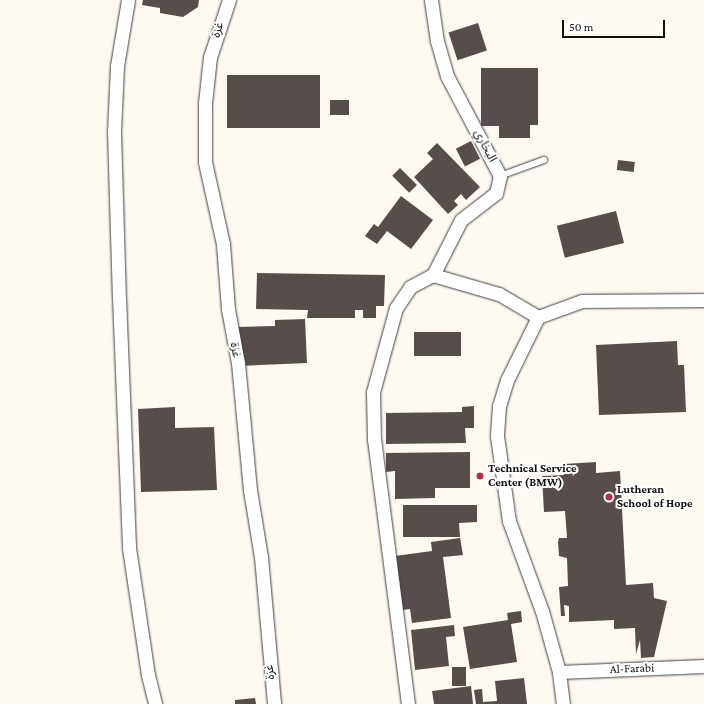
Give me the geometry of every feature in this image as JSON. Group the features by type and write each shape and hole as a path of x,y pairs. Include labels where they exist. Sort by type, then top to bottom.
{"street":[{"path":"128,0 117,66 114,132 120,336 129,548 148,675 155,704"},
{"name":"غزة","path":"229,0 210,57 205,103 205,162 223,244 228,310 238,364 249,483 261,557 274,704"},
{"name":"البخاري","path":"431,0 437,41 447,76 500,176 496,193 461,220 434,275"},
{"path":"408,704 397,630 383,499 374,440 373,392 396,308 410,287 434,275 499,294 538,317"},
{"path":"563,704 559,672 542,611 509,521 502,484 497,436 499,406 507,380 538,317 582,301 704,300"},
{"name":"Al-Farabi","path":"559,672 704,666"}],"lane":[{"path":"500,176 544,160"}],"building":[{"path":"143,0 199,0 198,7 183,17 160,13 160,8 142,5"},
{"path":"478,23 487,51 457,60 449,33"},
{"path":"481,68 538,68 538,125 530,125 530,138 499,138 499,126 481,126"},
{"path":"227,75 320,75 320,128 227,128"},
{"path":"330,100 349,100 349,115 330,115"},
{"path":"471,141 480,159 465,167 456,149"},
{"path":"437,143 480,187 466,200 461,194 454,201 458,205 448,214 414,177 433,159 427,153"},
{"path":"618,160 635,162 634,172 617,170"},
{"path":"400,168 417,185 409,193 392,176"},
{"path":"401,196 433,220 411,249 387,231 377,244 365,236 374,224 378,227"},
{"path":"616,211 624,243 565,258 557,226"},
{"path":"257,273 385,275 384,306 376,306 376,318 363,318 363,310 355,310 355,318 307,318 308,310 256,309"},
{"path":"305,319 307,363 239,366 237,327 275,326 275,320"},
{"path":"414,332 461,332 461,356 414,356"},
{"path":"677,341 678,365 684,365 686,412 599,415 596,345"},
{"path":"474,406 474,428 465,428 466,443 386,444 386,413 462,412 462,407"},
{"path":"175,407 175,428 214,427 217,490 141,492 138,409"},
{"path":"470,452 470,488 435,488 435,498 395,499 395,471 386,472 386,453"},
{"path":"596,462 596,473 620,471 626,585 653,583 654,598 667,601 654,657 641,658 640,640 636,654 635,628 614,629 614,620 569,622 569,606 564,605 565,616 561,616 559,587 568,586 567,558 559,556 558,542 559,538 567,538 565,511 544,512 542,476 564,475 564,464"},
{"path":"403,505 477,505 477,522 459,523 460,537 403,537"},
{"path":"460,538 463,555 443,557 451,618 412,623 410,609 402,610 395,556 432,551 431,542"},
{"path":"521,611 522,622 511,624 517,662 470,669 463,627 508,620 507,613"},
{"path":"454,625 455,636 446,637 449,666 415,670 411,630"},
{"path":"452,667 466,667 466,686 452,686"},
{"path":"524,678 527,704 476,704 474,690 482,689 483,702 497,701 495,681"},
{"path":"471,686 473,704 434,704 432,691"},
{"path":"255,698 256,704 235,704 235,700"}],"place":[{"name":"Technical Service Center (BMW)","path":"480,476"},
{"name":"Lutheran School of Hope","path":"609,497"}]}
